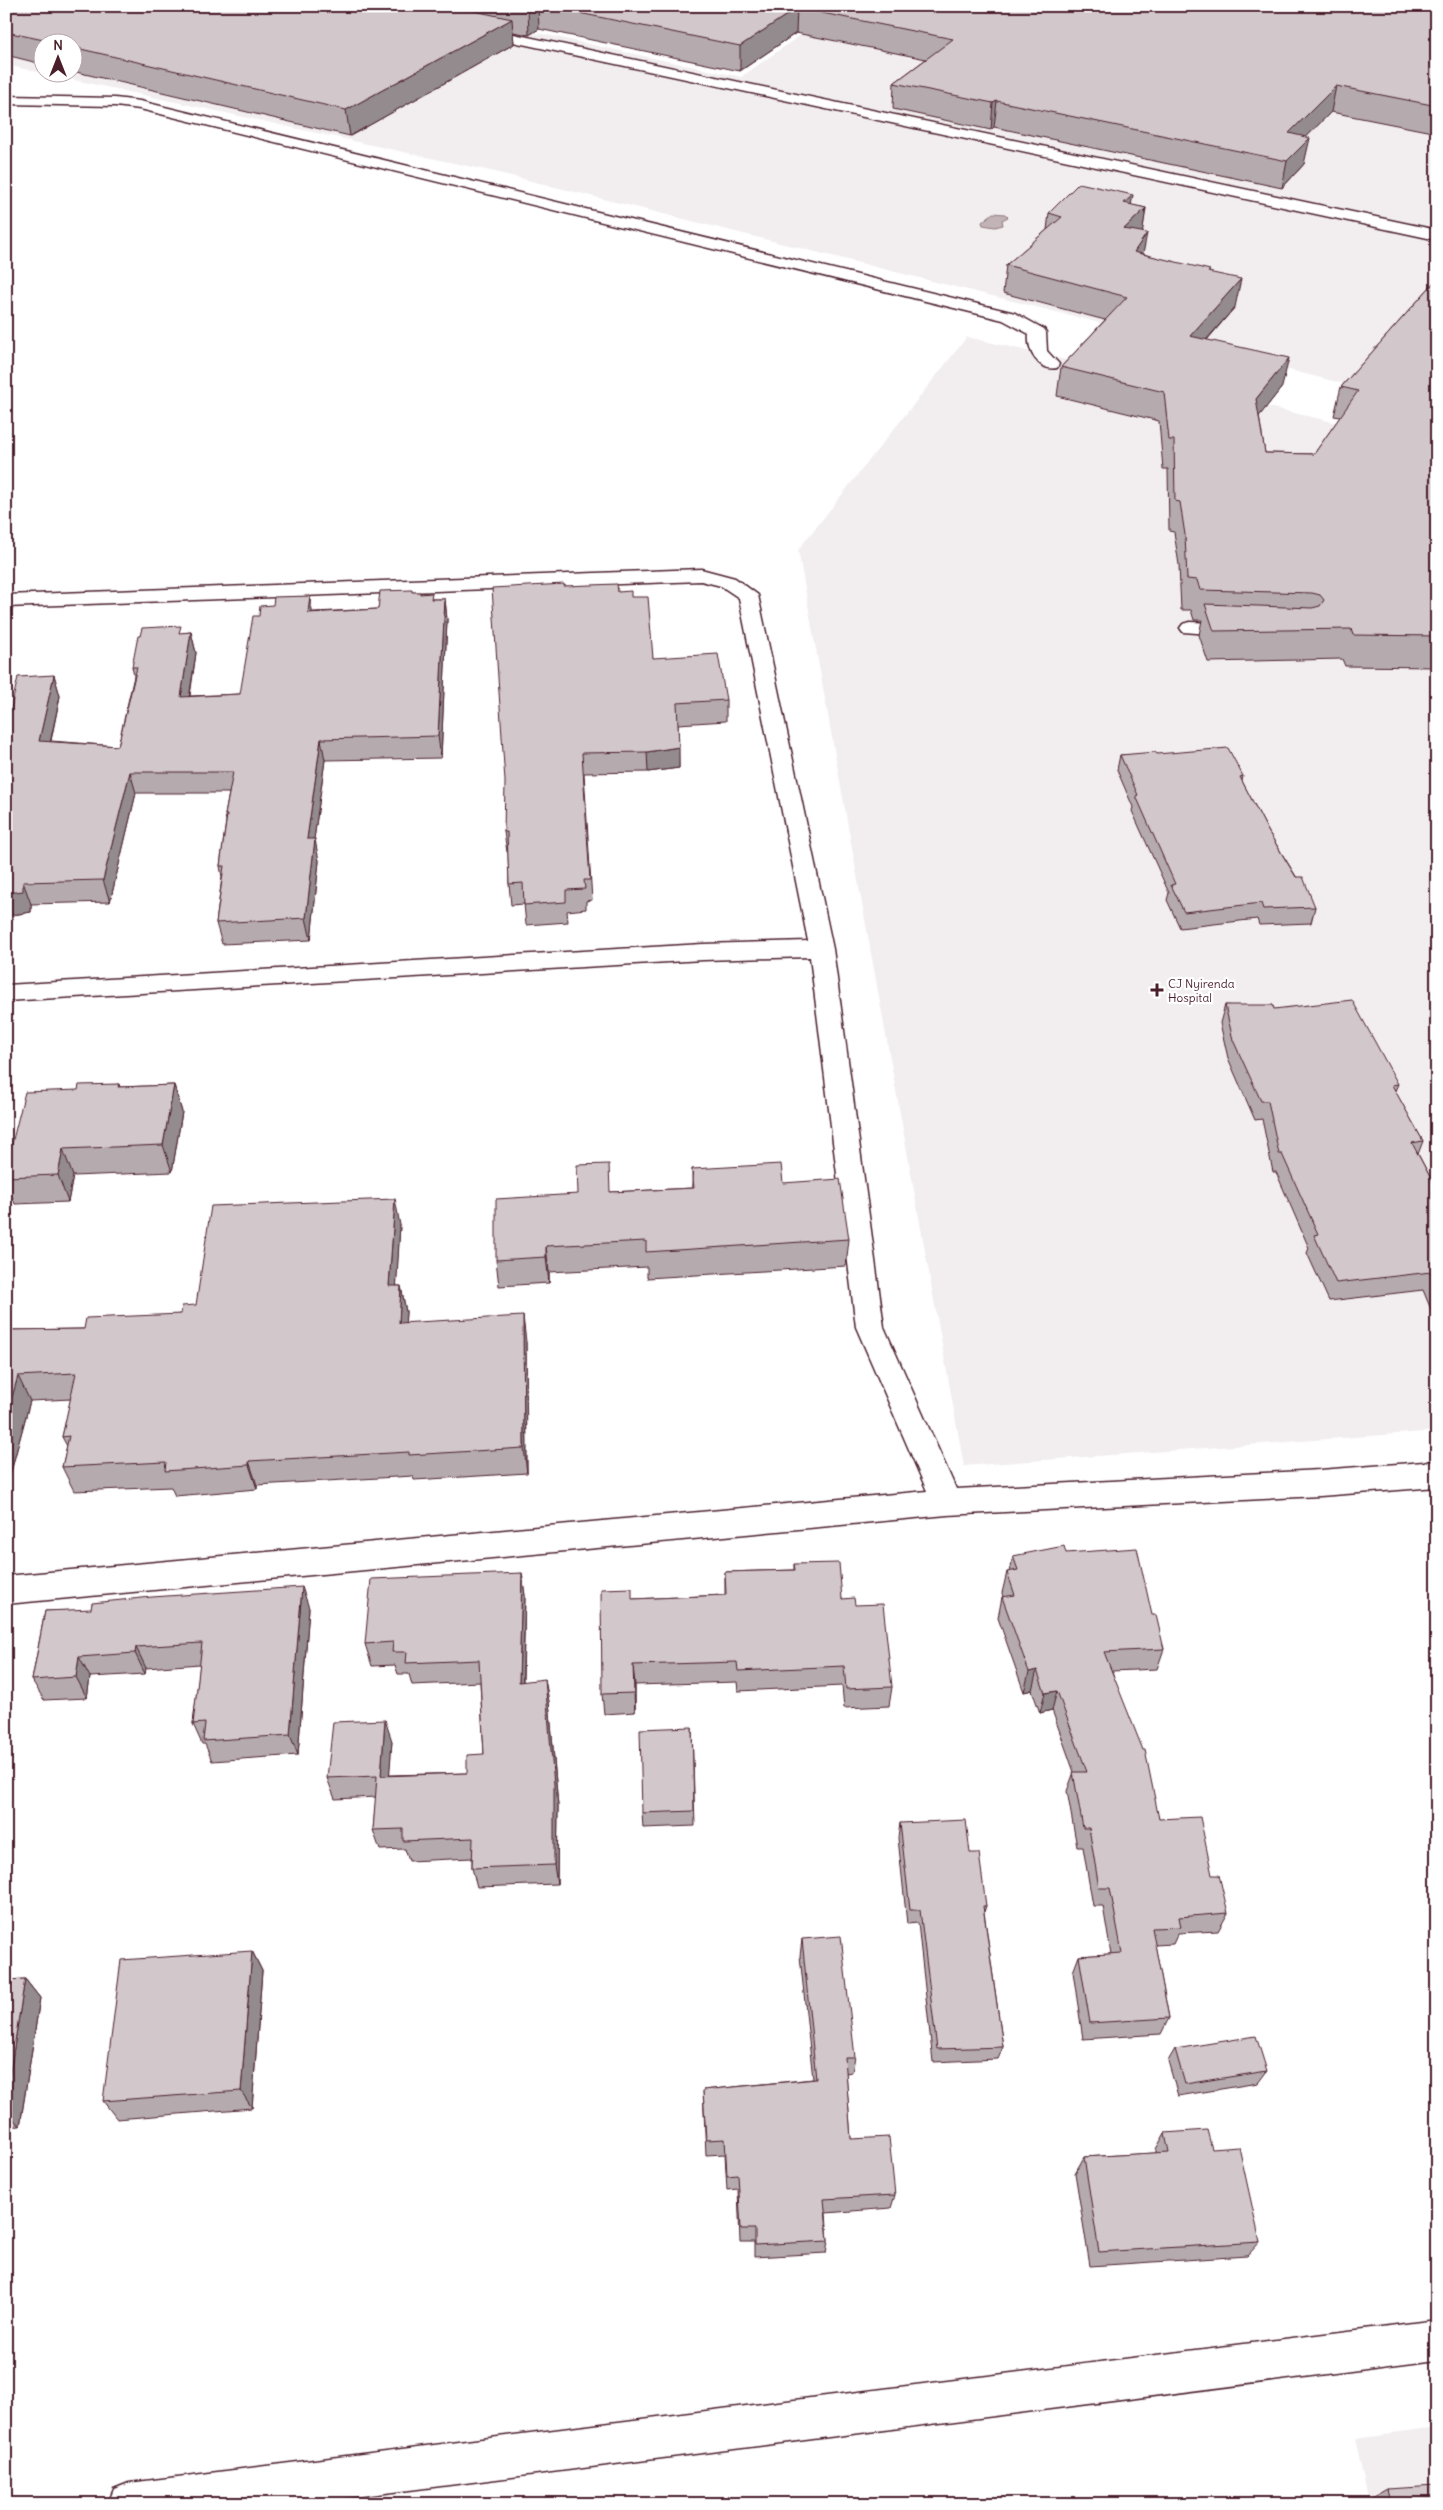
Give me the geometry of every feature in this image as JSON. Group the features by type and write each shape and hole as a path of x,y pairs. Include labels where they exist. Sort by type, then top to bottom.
{"street":[{"path":"462,27 1437,234"},
{"path":"6,100 140,104 1009,316 1038,332 1037,348 1040,357 1051,364"},
{"path":"6,601 701,575 728,582 748,595 821,949 870,1327 947,1502"},
{"path":"1190,628 1256,630"},
{"path":"6,993 694,953 821,949"},
{"path":"6,1590 947,1502 1320,1483 1437,1474"},
{"path":"129,2504 1437,2340"}],"shaded area":[{"path":"6,6 533,32 741,77 842,6 1437,6 1437,407 495,172 82,82 82,32 32,32 32,71 6,65"},
{"path":"993,213 1005,214 1008,217 1002,220 1003,225 995,227 983,225 982,222"},
{"name":"CJ Nyirenda Hospital","path":"967,337 1437,446 1437,1431 964,1466 798,550"},
{"path":"1437,2428 1437,2504 1369,2504 1355,2439"}],"building":[{"path":"6,6 451,6 512,19 346,110 82,49 82,32 32,32 32,38 6,32"},
{"path":"508,6 535,6 528,10"},
{"path":"545,6 1437,6 1437,106 1336,86 1289,133 1310,138 1287,161 997,101 993,103 894,83 953,39 797,8 740,46"},
{"path":"1079,183 1133,195 1124,203 1146,208 1124,229 1147,233 1134,252 1241,279 1190,336 1289,358 1256,399 1265,453 1314,454 1358,391 1341,387 1437,279 1437,636 1353,635 1351,629 1214,631 1205,604 1312,608 1320,606 1324,600 1320,595 1312,593 1200,590 1197,580 1187,579 1185,535 1180,502 1175,501 1174,440 1169,440 1164,392 1061,367 1127,297 1006,265 1062,217 1049,213"},
{"path":"564,584 564,586 617,584 618,592 631,591 631,597 648,597 653,658 718,654 726,700 677,703 679,747 647,752 582,753 590,880 584,880 585,889 566,890 566,902 524,905 523,883 509,884 507,832 504,832 505,781 492,588"},
{"path":"412,590 412,592 420,592 420,594 432,593 431,599 445,599 438,736 321,739 307,839 315,839 306,918 216,923 224,866 220,866 227,815 225,815 233,772 130,772 103,880 23,882 23,891 6,893 6,718 9,717 18,677 54,675 39,741 118,746 137,667 132,667 138,636 140,636 142,628 181,626 179,633 191,632 181,697 240,694 253,616 259,616 260,606 273,605 274,597 310,596 308,613 378,609 380,591"},
{"path":"1228,748 1243,776 1240,777 1268,831 1296,877 1303,877 1315,907 1263,909 1261,903 1184,912 1171,885 1175,884 1120,755"},
{"path":"1352,1000 1398,1084 1392,1085 1423,1141 1412,1143 1437,1190 1437,1286 1431,1272 1336,1283 1314,1235 1318,1234 1282,1154 1279,1154 1268,1101 1261,1101 1233,1040 1225,1005 1273,1005 1274,1009"},
{"path":"119,1084 118,1087 174,1085 163,1145 63,1149 58,1175 6,1177 6,1167 25,1092 78,1090 79,1085"},
{"path":"609,1164 610,1192 694,1188 692,1169 781,1164 783,1183 840,1179 849,1239 646,1252 646,1241 546,1246 546,1257 496,1260 496,1199 578,1194 577,1165"},
{"path":"395,1199 389,1286 401,1286 399,1323 523,1316 524,1448 409,1455 409,1452 249,1461 249,1465 165,1471 166,1462 62,1467 69,1436 62,1437 76,1373 18,1376 6,1418 6,1330 84,1329 86,1318 181,1314 182,1306 196,1305 211,1206"},
{"path":"1064,1546 1066,1553 1137,1548 1152,1615 1156,1615 1164,1649 1104,1652 1143,1750 1145,1750 1159,1819 1200,1817 1212,1875 1219,1875 1228,1913 1179,1917 1181,1927 1152,1928 1169,2018 1090,2023 1079,1956 1122,1953 1110,1888 1099,1888 1089,1828 1083,1828 1073,1772 1087,1772 1057,1691 1045,1693 1037,1670 1029,1672 1002,1597 1015,1595 1007,1572 1018,1570 1013,1556"},
{"path":"839,1563 842,1599 854,1598 855,1605 883,1604 892,1687 846,1689 844,1666 738,1671 737,1662 633,1665 634,1693 602,1694 601,1589 632,1588 632,1599 726,1595 725,1572 795,1570 794,1564"},
{"path":"522,1573 519,1682 545,1679 554,1785 554,1865 472,1868 473,1838 403,1841 403,1829 373,1830 377,1776 327,1778 333,1722 385,1720 381,1776 467,1773 467,1755 484,1754 479,1660 406,1663 407,1652 392,1652 393,1642 365,1644 371,1579"},
{"path":"302,1587 290,1735 203,1741 205,1723 193,1724 202,1643 136,1647 135,1653 79,1657 76,1677 32,1680 45,1611 91,1609 92,1603 152,1597"},
{"path":"692,1727 694,1811 642,1813 640,1729"},
{"path":"966,1820 970,1853 979,1853 986,1906 983,1906 1003,2047 937,2049 920,1910 910,1910 900,1823"},
{"path":"841,1936 855,2057 845,2057 851,2139 889,2137 895,2195 824,2199 828,2241 755,2245 755,2229 741,2229 738,2175 727,2176 725,2139 706,2140 703,2090 816,2079 802,1939"},
{"path":"252,1951 241,2091 103,2101 121,1960"},
{"path":"25,1979 6,2097 6,1980"},
{"path":"1256,2036 1267,2071 1185,2084 1175,2049"},
{"path":"1207,2130 1212,2149 1239,2147 1260,2242 1099,2252 1084,2157 1169,2152 1165,2133"},
{"path":"1437,2486 1437,2504 1390,2504 1387,2489"}],"place":[{"name":"CJ Nyirenda Hospital","path":"1157,990"}]}
